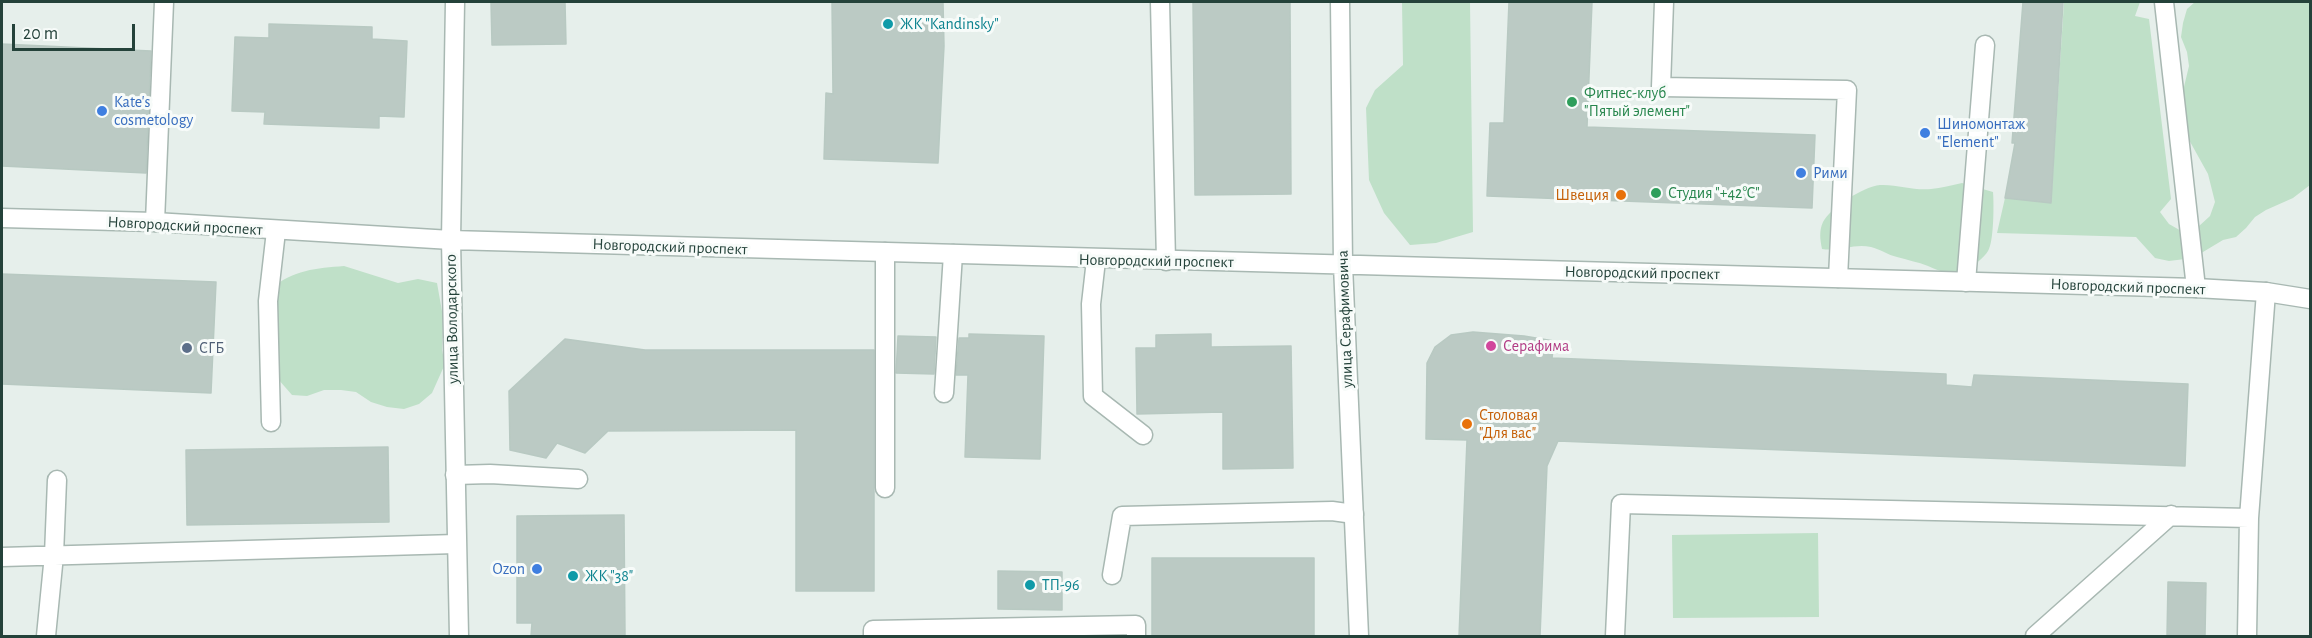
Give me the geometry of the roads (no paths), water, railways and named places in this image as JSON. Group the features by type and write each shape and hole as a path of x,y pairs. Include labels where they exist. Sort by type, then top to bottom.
{"street":[{"path":"155,222 164,2"},
{"name":"улица Володарского","path":"455,2 451,240 459,636"},
{"path":"1160,2 1166,261"},
{"name":"улица Серафимовича","path":"1340,2 1343,265 1359,636"},
{"path":"1664,2 1661,87 1847,90 1838,278"},
{"path":"2164,2 2196,288"},
{"path":"1966,282 1985,45"},
{"name":"Новгородский проспект","path":"2,218 155,222 451,240 1096,260 2196,288 2266,292 2310,299"},
{"path":"271,422 268,301 276,231"},
{"path":"885,252 885,488"},
{"path":"945,393 953,254"},
{"path":"1096,260 1091,304 1093,396 1143,435"},
{"path":"2247,636 2249,518 2266,292"},
{"path":"455,476 490,474 578,479"},
{"path":"46,636 54,555 57,480"},
{"path":"1615,636 1621,504 2249,518"},
{"path":"1112,575 1122,516 1332,511 1354,514"},
{"path":"2035,636 2171,515"},
{"path":"2,557 456,544"},
{"path":"873,636 873,630 1136,625 1136,636"}],"place":[{"name":"ЖК \"Kandinsky\"","path":"888,24"},
{"name":"Фитнес-клуб \"Пятый элемент\"","path":"1572,102"},
{"name":"Kate's cosmetology","path":"102,111"},
{"name":"Шиномонтаж \"Element\"","path":"1925,133"},
{"name":"Рими","path":"1801,173"},
{"name":"Студия \"+42°C\"","path":"1656,193"},
{"name":"Швеция","path":"1621,195"},
{"name":"Серафима","path":"1491,346"},
{"name":"СГБ","path":"187,348"},
{"name":"Столовая \"Для вас\"","path":"1467,424"},
{"name":"Ozon","path":"537,569"},
{"name":"ЖК \"38\"","path":"573,576"},
{"name":"ТП-96","path":"1030,585"}]}
